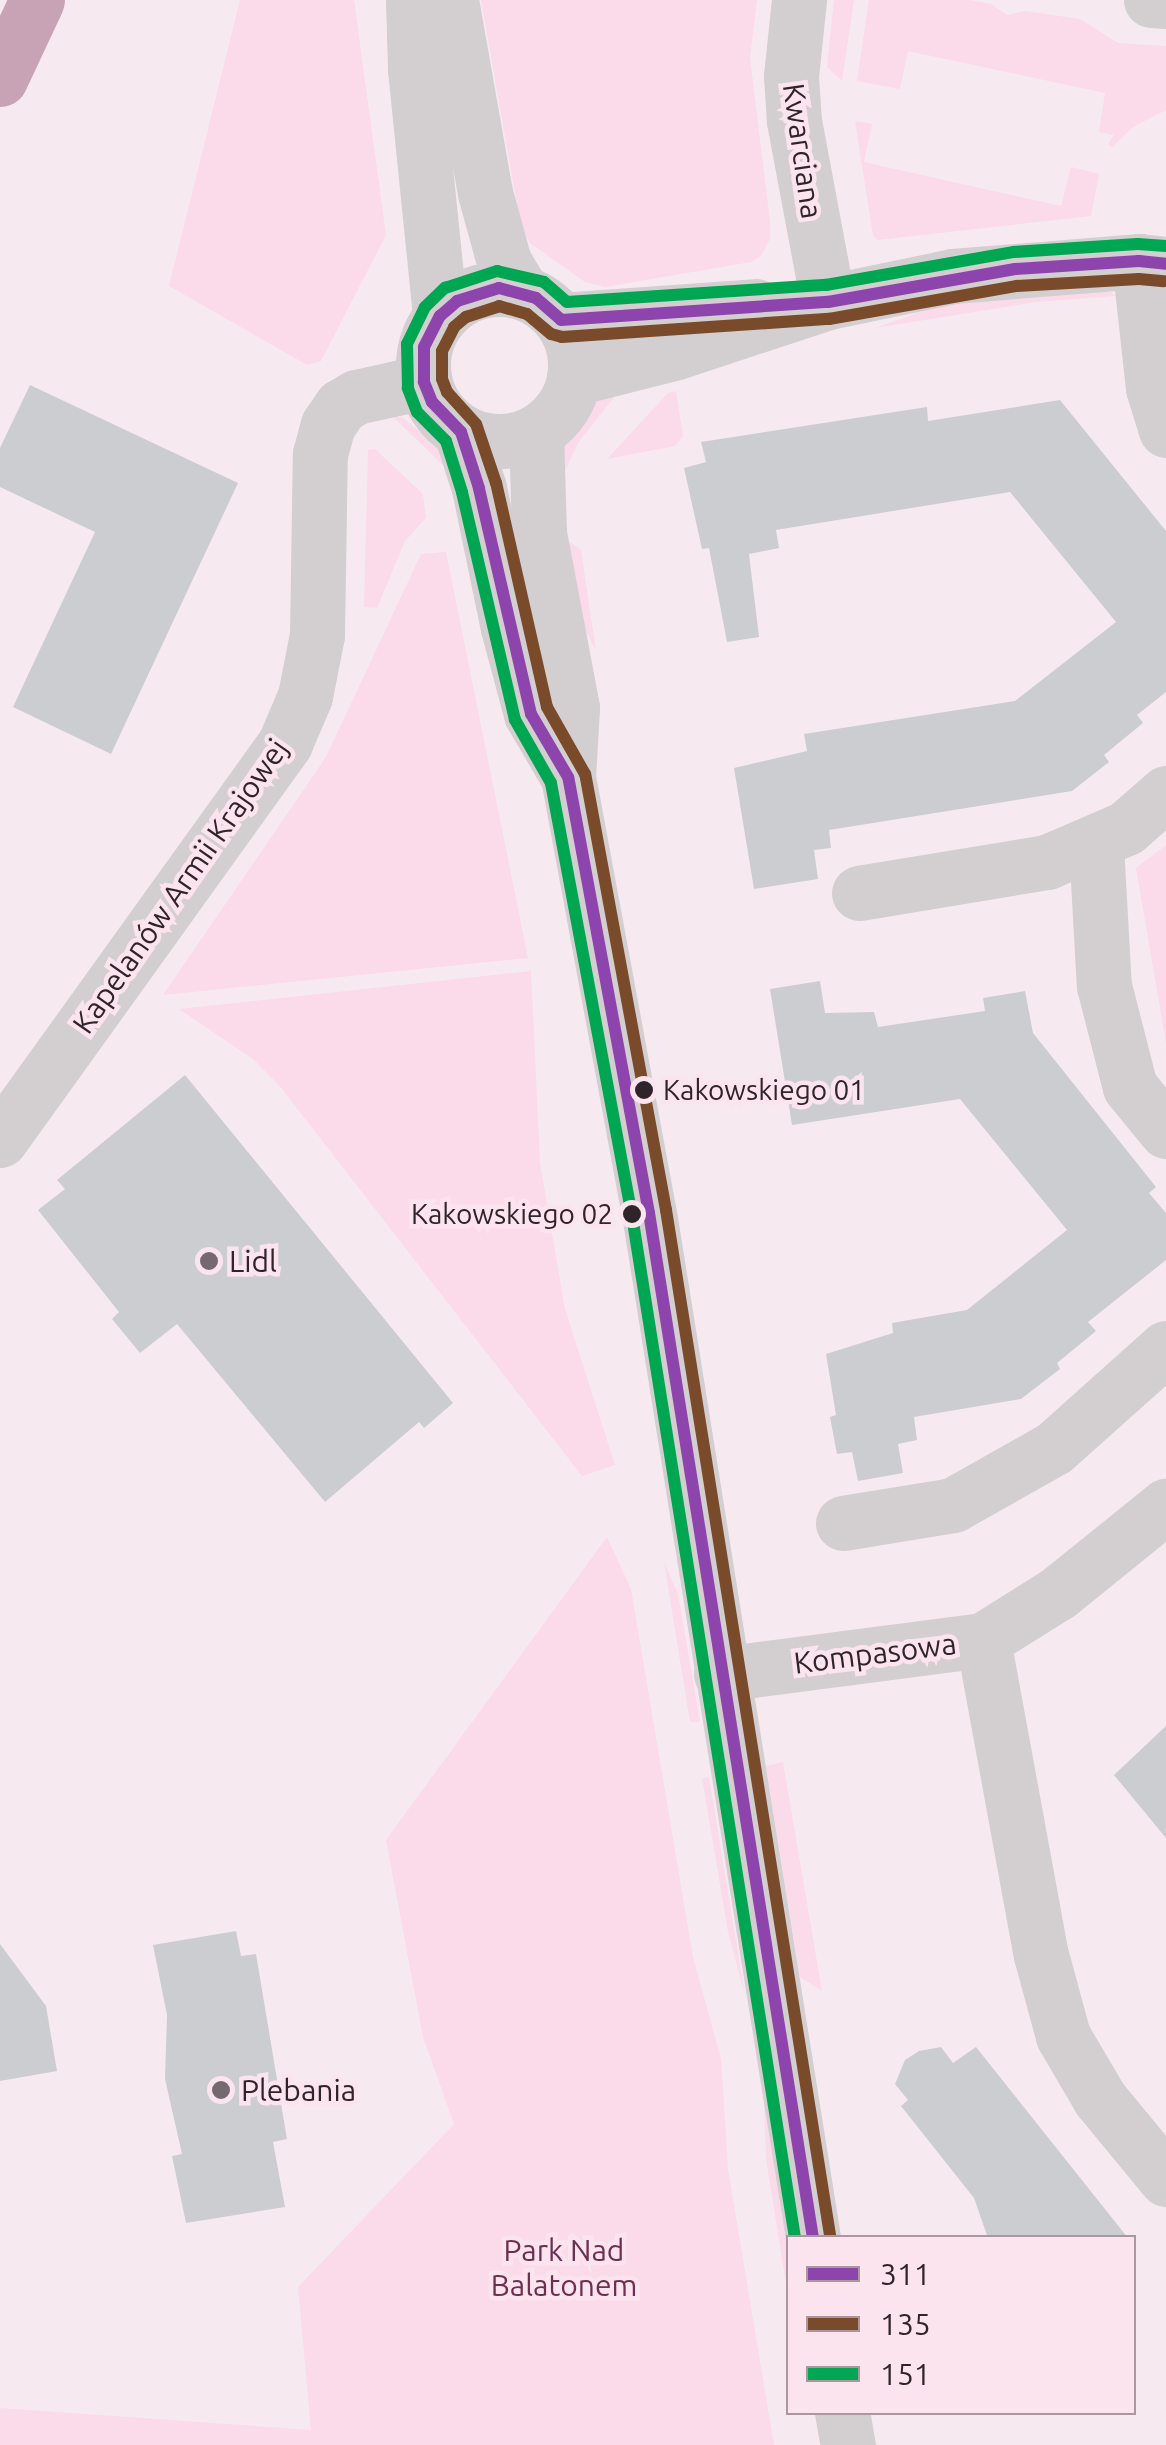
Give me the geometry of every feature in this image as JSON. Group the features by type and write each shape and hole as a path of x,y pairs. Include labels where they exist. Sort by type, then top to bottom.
{"street":[{"path":"413,0 440,316"},
{"path":"452,0 486,194 504,262 570,338 574,378 568,400 536,432 512,440 486,441 461,432"},
{"name":"Kwarciana","path":"799,0 792,56 794,121 828,302"},
{"path":"1151,0 1166,1"},
{"path":"574,378 677,352 828,302 953,276 1152,263 1153,388 1166,430"},
{"path":"568,777 531,714 508,628 480,488 461,432 432,402 424,382 424,347 440,316 477,291 541,306 828,302"},
{"name":"Kapelanów Armii Krajowej","path":"0,1140 285,743 305,696 317,635 320,454 328,426 341,406 356,397 424,382"},
{"path":"536,432 539,533 572,708 568,777 642,1174 814,2235"},
{"path":"859,893 1048,862 1096,845 1126,828 1166,793"},
{"path":"1096,845 1104,986 1130,1087 1166,1131"},
{"path":"843,1523 953,1505 1054,1448 1166,1348"},
{"name":"Kompasowa","path":"720,1674 984,1640 1058,1593 1166,1506"},
{"path":"984,1640 1041,1955 1063,2036 1100,2099 1166,2179"},
{"path":"843,2415 848,2445"}],"green space":[{"path":"240,0 354,0 386,235 321,361 307,365 169,286"},
{"path":"481,0 757,0 750,58 770,221 770,239 761,256 751,262 605,287 585,282 530,243 521,228"},
{"path":"834,0 854,0 842,81 827,67"},
{"path":"869,0 970,0 991,4 1007,15 1026,11 1080,19 1118,43 1166,46 1166,110 1133,127 1112,147 1108,144 1114,135 1099,132 1105,93 908,51 900,89 857,81"},
{"path":"855,121 872,124 864,162 1061,206 1071,167 1099,174 1091,216 878,240 873,236"},
{"path":"1072,290 1111,292 1116,296 1036,302 875,328 946,303"},
{"path":"620,390 578,443 562,477 557,453 564,442 593,401"},
{"path":"676,391 683,436 675,446 607,459 668,393"},
{"path":"393,417 402,417 450,456 446,468"},
{"path":"375,449 423,494 426,518 405,541 377,608 364,607 368,450"},
{"path":"564,538 581,550 596,651 588,635 573,624"},
{"path":"446,552 528,958 163,995 326,757 421,554"},
{"path":"1166,845 1166,1043 1136,868"},
{"path":"531,971 540,1163 565,1309 615,1465 582,1476 279,1085 253,1059 179,1009"},
{"name":"Park Nad Balatonem","path":"607,1537 631,1589 693,1957 721,2059 728,2169 774,2445 0,2445 0,2408 311,2430 298,2287 454,2124 423,2037 386,1840"},
{"path":"664,1562 678,1594 700,1722 690,1722"},
{"path":"783,1762 822,1991 800,1977 766,1766"},
{"path":"709,1777 745,1995 728,1932 702,1778"},
{"path":"764,2105 786,2241 786,2284 766,2159"}],"building":[{"path":"30,385 238,483 111,754 13,707 95,532 0,487 0,448"},
{"path":"1060,400 1166,531 1166,692 1137,715 1143,723 1104,755 1109,762 1072,791 829,830 831,848 814,850 818,879 754,889 734,768 807,751 804,734 1015,701 1116,622 1010,492 776,530 779,548 749,554 759,637 727,642 709,548 702,549 684,468 706,462 701,442 927,407 928,421"},
{"path":"820,981 825,1013 874,1012 878,1027 985,1011 983,998 1025,991 1033,1033 1156,1187 1149,1193 1166,1213 1166,1260 1088,1322 1096,1331 1057,1363 1060,1369 1021,1399 914,1417 917,1440 898,1444 903,1473 858,1481 852,1452 837,1454 830,1417 836,1415 826,1354 893,1333 892,1323 967,1310 1067,1230 960,1099 792,1125 770,989"},
{"name":"Lidl","path":"185,1075 453,1403 424,1428 419,1422 325,1502 177,1324 140,1353 112,1319 119,1312 38,1210 65,1189 57,1180"},
{"path":"1166,1726 1166,1838 1114,1775"},
{"name":"Plebania","path":"236,1931 241,1956 256,1954 287,2139 273,2142 285,2207 186,2223 172,2156 182,2154 165,2079 167,2015 153,1945"},
{"path":"0,1944 46,2006 57,2071 0,2081"},
{"path":"941,2047 953,2063 976,2047 1126,2235 987,2235 974,2198 901,2106 908,2100 895,2084 905,2060 919,2051"}],"waterway":[{"path":"0,79 37,0"}],"transit line":[{"name":"151","path":"795,2235 632,1216 551,783 515,720 462,492 446,441 417,412 408,388 407,344 425,307 445,288 497,271 544,282 567,302 826,285 1014,252 1138,244 1166,246"},
{"name":"311","path":"813,2235 649,1213 568,777 531,714 479,488 461,432 432,402 424,382 424,347 440,316 457,301 499,288 536,298 561,320 828,302 1015,269 1139,261 1166,264"},
{"name":"135","path":"830,2235 666,1210 585,774 547,707 496,483 476,424 447,392 442,379 442,351 454,327 466,317 499,306 527,314 551,334 562,337 829,319 1017,286 1164,281"}],"place":[{"name":"Kakowskiego 01","path":"644,1090"},
{"name":"Kakowskiego 02","path":"632,1214"},
{"name":"Lidl","path":"209,1261"},
{"name":"Plebania","path":"221,2090"}]}
